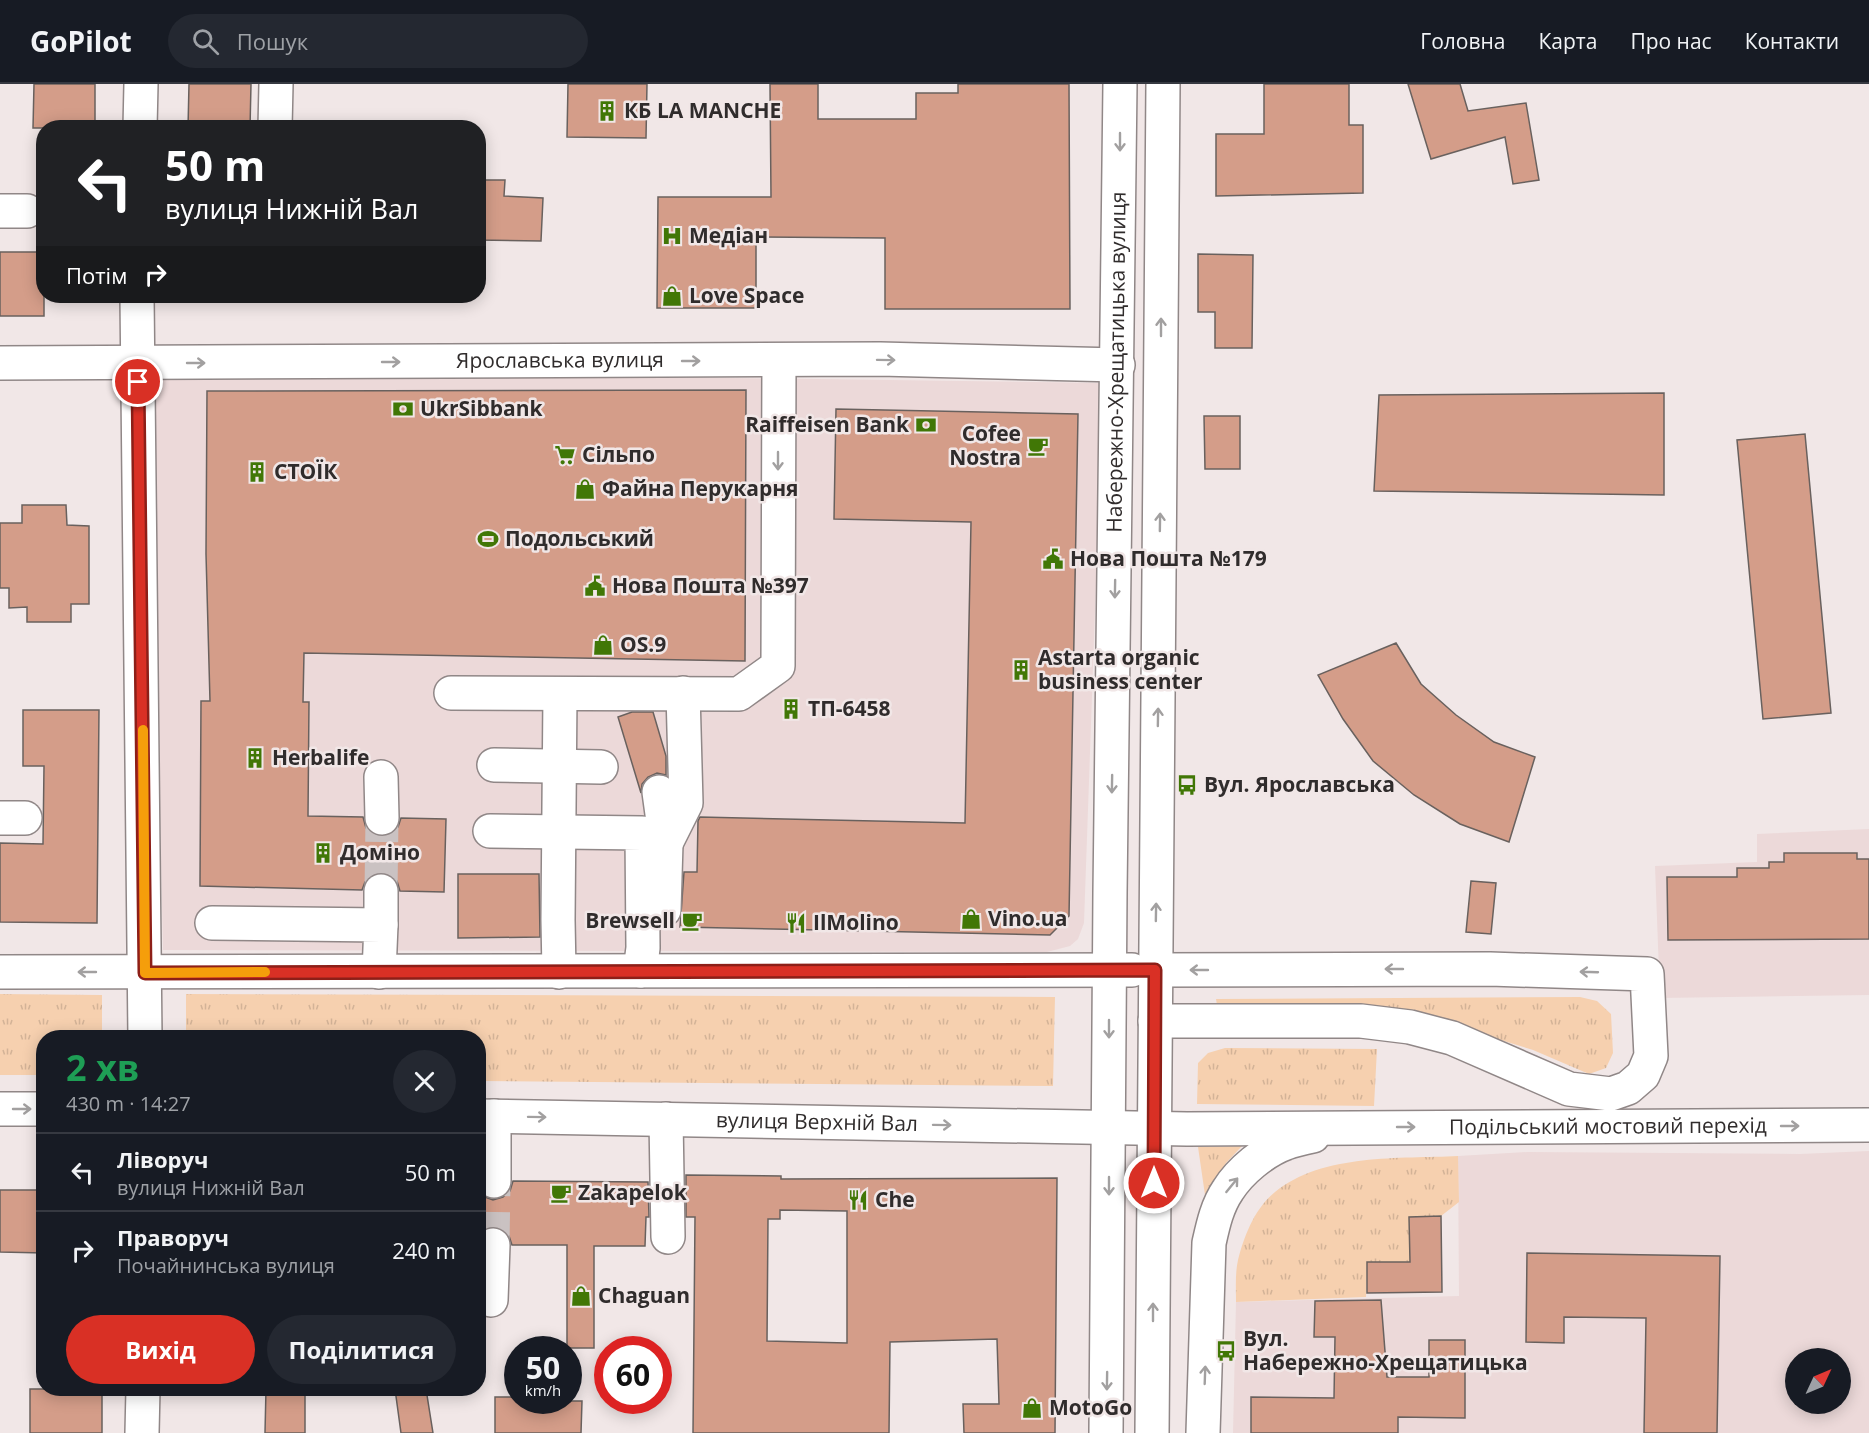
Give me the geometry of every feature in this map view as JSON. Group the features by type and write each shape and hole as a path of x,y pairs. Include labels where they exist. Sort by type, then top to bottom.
{"main road":[{"path":"140,120 141,84"},
{"path":"274,120 276,84"},
{"name":"Набережно-Хрещатицька вулиця","path":"1106,1433 1109,970 1120,84"},
{"name":"Набережно-Хрещатицька вулиця","path":"1152,1433 1163,84"},
{"path":"138,303 145,1030"},
{"name":"Ярославська вулиця","path":"0,363 880,359 1118,365"},
{"path":"451,693 739,694 778,666 779,360"},
{"path":"666,843 686,803 683,693"},
{"path":"560,694 560,972"},
{"path":"494,765 600,767"},
{"path":"381,777 382,818"},
{"path":"652,971 663,948 666,843 659,792"},
{"path":"490,831 642,833 643,948 652,971"},
{"path":"379,972 381,891"},
{"path":"212,923 381,926"},
{"path":"0,972 1490,969 1647,974 1651,1056 1643,1075 1628,1088 1611,1094 1569,1089 1452,1038 1410,1027 1361,1021 1155,1022"},
{"path":"0,1109 36,1109"},
{"path":"486,1116 494,1181"},
{"name":"вулиця Верхній Вал","path":"486,1116 1109,1128 1347,1127"},
{"path":"666,1119 668,1237"},
{"name":"Подільський мостовий перехід","path":"1347,1127 1869,1125"},
{"path":"1203,1433 1209,1243 1214,1217 1228,1190 1262,1156 1284,1143 1347,1127"},
{"path":"491,1300 493,1245"},
{"path":"142,1433 143,1396"}],"shaded area":[{"path":"150,370 1103,383 1084,923 1078,939 1070,946 1047,952 163,950"},
{"path":"1869,829 1869,995 1660,998 1655,866 1757,862 1757,834"},
{"path":"1869,1151 1869,1433 1233,1433 1236,1302 1459,1296 1458,1156 1528,1152 1800,1154"}],"green space":[{"path":"0,994 102,995 102,1030 36,1030 36,1075 0,1075"},
{"path":"186,994 1055,997 1053,1086 486,1081 486,1030 186,1030"},
{"path":"1580,997 1597,1001 1611,1014 1613,1053 1606,1068 1589,1074 1533,1050 1406,1011 1217,1005 1216,999"},
{"path":"1225,1048 1377,1049 1374,1106 1197,1104 1198,1063 1208,1053"},
{"path":"1242,1146 1226,1163 1205,1195 1198,1147"},
{"path":"1458,1156 1459,1202 1441,1216 1409,1217 1410,1262 1367,1262 1366,1297 1236,1302 1237,1265 1251,1223 1268,1199 1294,1179 1316,1170 1363,1160"}],"building":[{"path":"34,84 95,84 95,120 36,120 36,128 33,128"},
{"path":"189,84 251,84 250,120 188,120"},
{"name":"КБ LA MANCHE","path":"568,84 647,84 646,138 567,137"},
{"path":"770,84 818,84 818,119 916,119 916,93 958,93 958,84 1069,84 1070,309 885,309 885,238 756,237 756,308 657,308 658,197 771,197"},
{"path":"1264,84 1349,84 1349,125 1363,125 1363,193 1216,196 1216,134 1264,134"},
{"path":"1408,84 1460,84 1468,111 1526,103 1539,180 1513,184 1505,137 1431,159"},
{"path":"486,180 505,180 504,196 543,198 541,241 486,240"},
{"path":"0,252 36,252 36,303 44,303 44,316 0,316"},
{"path":"1198,254 1253,255 1252,348 1215,348 1215,312 1198,312"},
{"path":"746,390 745,661 304,653 303,702 309,702 308,816 363,817 366,828 382,837 392,834 401,818 446,819 444,892 400,891 397,881 382,872 371,875 362,890 200,886 201,701 210,701 206,554 207,391"},
{"path":"1664,393 1664,495 1374,491 1379,395"},
{"name":"Astarta organic business center","path":"836,409 1078,414 1069,916 1050,935 680,927 684,872 697,872 700,817 965,823 971,522 834,519"},
{"path":"1204,416 1240,416 1240,469 1205,469"},
{"path":"1805,434 1831,713 1763,719 1737,440"},
{"path":"22,505 66,505 67,525 89,526 89,604 71,604 71,622 27,622 27,607 9,608 9,588 0,588 0,523 22,523"},
{"path":"1396,643 1421,684 1456,715 1494,742 1535,757 1509,842 1460,824 1414,795 1373,761 1343,719 1318,675"},
{"path":"23,710 99,710 97,923 0,922 0,843 43,844 44,766 23,766"},
{"path":"632,712 653,712 666,756 666,775 657,773 648,777 642,784 641,793 618,717"},
{"path":"1784,853 1857,853 1857,859 1869,859 1869,939 1668,940 1667,877 1737,877 1737,868 1769,868 1769,862 1784,862"},
{"path":"458,874 539,874 540,937 458,938"},
{"path":"1471,881 1496,883 1491,934 1466,932"},
{"path":"686,1175 781,1176 781,1179 1057,1178 1055,1433 964,1433 963,1404 999,1404 997,1339 890,1342 889,1433 693,1433 695,1217 686,1217","holes":["780,1210 847,1211 847,1343 767,1341 768,1219 780,1219"]},
{"path":"513,1181 648,1182 649,1217 646,1217 645,1246 594,1246 594,1348 582,1348 582,1336 567,1336 567,1245 512,1245 503,1229 494,1226 486,1228 486,1197 493,1200 503,1197 510,1191"},
{"path":"0,1190 36,1190 36,1253 0,1252"},
{"path":"1441,1216 1442,1292 1367,1293 1367,1262 1410,1262 1409,1217"},
{"path":"1527,1253 1720,1256 1717,1433 1644,1433 1646,1318 1564,1317 1564,1343 1526,1342"},
{"path":"1381,1300 1387,1377 1429,1377 1429,1340 1465,1340 1465,1418 1398,1417 1398,1433 1251,1433 1251,1397 1334,1398 1335,1337 1314,1337 1315,1301"},
{"path":"30,1389 36,1389 36,1396 102,1396 102,1433 30,1433"},
{"path":"266,1396 305,1396 305,1433 265,1433"},
{"path":"396,1396 427,1396 433,1433 401,1433"},
{"path":"495,1397 504,1397 504,1414 582,1414 581,1433 495,1433"}],"tunnel":[{"path":"381,891 382,818"},
{"path":"493,1245 494,1181"}],"slow traffic":[{"path":"143,730 145,973 265,972"}],"place":[{"name":"КБ LA MANCHE","path":"607,111"},
{"name":"Медіан","path":"672,236"},
{"name":"Love Space","path":"672,296"},
{"name":"UkrSibbank","path":"403,409"},
{"name":"Raiffeisen Bank","path":"926,425"},
{"name":"Сofee Nostra","path":"1038,446"},
{"name":"Сільпо","path":"565,455"},
{"name":"СТОЇК","path":"257,472"},
{"name":"Файна Перукарня","path":"585,489"},
{"name":"Подольський","path":"488,539"},
{"name":"Нова Пошта №179","path":"1053,559"},
{"name":"Нова Пошта №397","path":"595,586"},
{"name":"OS.9","path":"603,645"},
{"name":"Astarta organic business center","path":"1021,670"},
{"name":"ТП-6458","path":"791,709"},
{"name":"Herbalife","path":"255,758"},
{"name":"Вул. Ярославська","path":"1187,785"},
{"name":"Доміно","path":"323,853"},
{"name":"Vino.ua","path":"971,919"},
{"name":"Brewsell","path":"692,921"},
{"name":"IlMolino","path":"796,923"},
{"name":"Zakapelok","path":"561,1193"},
{"name":"Che","path":"858,1200"},
{"name":"Chaguan","path":"581,1296"},
{"name":"Вул. Набережно-Хрещатицька","path":"1226,1351"},
{"name":"MotoGo","path":"1032,1408"}],"route":[{"path":"138,382 145,973 1155,970 1154,1183"}]}
